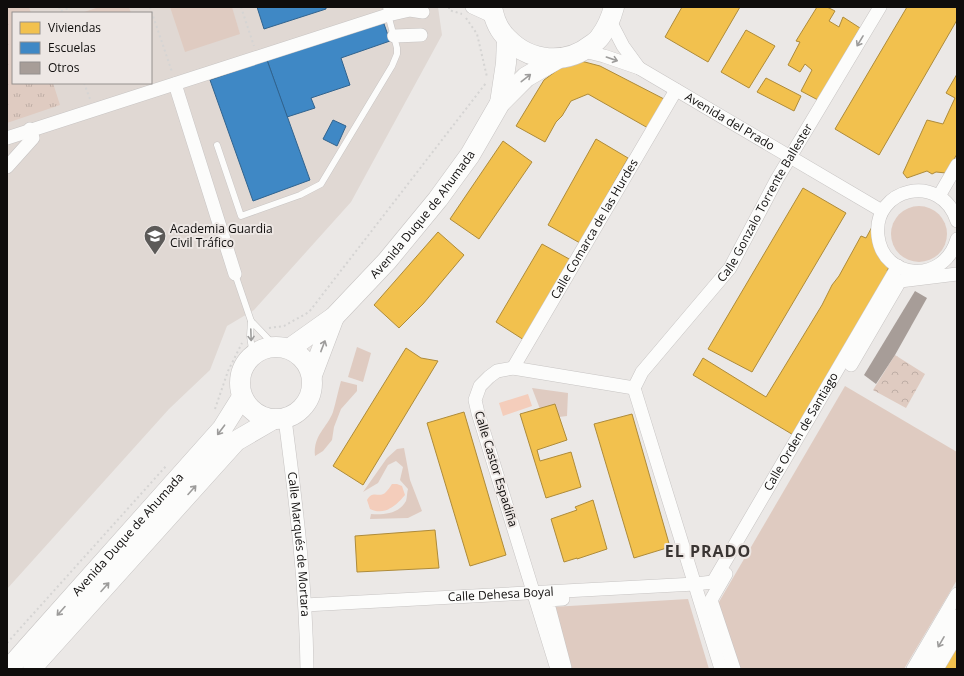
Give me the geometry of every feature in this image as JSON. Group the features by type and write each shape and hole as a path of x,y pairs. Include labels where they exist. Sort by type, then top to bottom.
{"main road":[{"path":"493,12 507,39 521,50 538,57 557,59 584,51 599,38 612,14"},
{"name":"Avenida Duque de Ahumada","path":"500,103 506,64 507,39"},
{"name":"Avenida Duque de Ahumada","path":"282,348 334,317 387,261 438,199 470,155 500,103 526,77 557,59"},
{"name":"Avenida Duque de Ahumada","path":"312,375 334,317"},
{"path":"251,346 261,350 282,348 300,355 307,363 312,375 312,389 308,401 298,413 279,419 258,416 248,407 242,397 239,383 241,371 248,359 251,346"},
{"name":"Avenida Duque de Ahumada","path":"7,667 12,665 222,429 242,397"},
{"name":"Avenida Duque de Ahumada","path":"33,669 38,661 236,441 279,419"}],"street":[{"path":"472,7 493,12"},
{"name":"Calle Gonzalo Torrente Ballester","path":"634,388 642,372 730,268 790,157 880,7"},
{"path":"7,138 30,129 257,57 387,11 410,10 423,12"},
{"name":"Avenida del Prado","path":"612,14 623,46 639,68"},
{"path":"394,36 421,35"},
{"name":"Avenida del Prado","path":"584,51 639,68 882,212"},
{"path":"175,84 235,274"},
{"name":"Calle Comarca de las Hurdes","path":"513,368 676,90"},
{"path":"7,167 33,138 30,129"},
{"path":"939,196 957,165"},
{"path":"957,221 948,203 939,196 927,191 914,191 901,194 890,201 882,212 878,223 879,242 888,259 898,266 910,271 923,272 952,261 957,239"},
{"name":"Calle Orden de Santiago","path":"695,584 713,582 717,576 898,266"},
{"path":"734,669 711,600 900,281 957,274"},
{"name":"Calle Castor Espadiña","path":"556,669 475,400 480,386 489,377 497,371 513,368 634,388"},
{"path":"634,388 721,669"},
{"name":"Calle Marqués de Mortara","path":"279,419 299,529 305,605 307,669"},
{"name":"Calle Dehesa Boyal","path":"305,605 695,584"},
{"path":"566,669 547,600 688,592 712,669"},
{"path":"913,669 957,594"},
{"path":"926,669 957,616"},
{"path":"937,669 957,635"}],"lane":[{"path":"217,145 241,216 300,195 321,184 392,66 397,54 397,48 387,11"},
{"path":"235,274 251,321 251,346"},
{"path":"251,321 261,332 282,348"}],"path":[{"path":"59,7 61,12 72,7"},
{"path":"241,7 257,57"},
{"path":"261,332 270,328 284,326 309,312 488,80 477,34 464,14 449,10 449,7"},
{"path":"152,13 175,84"},
{"path":"84,84 93,110"},
{"path":"212,415 228,371 238,354 243,339 251,346"},
{"path":"7,643 167,465"}],"shaded area":[{"name":"Academia Guardia Civil Tráfico","path":"7,7 438,7 442,35 351,202 254,310 227,326 210,370 169,409 7,589"},
{"path":"528,394 532,406 503,416 499,403"},
{"path":"392,484 402,486 405,495 394,506 385,511 375,511 370,509 367,500 369,497 374,494 383,494"}],"green space":[{"path":"7,7 29,7 31,12 12,12 12,84 53,84 60,105 7,123"},
{"path":"99,7 129,7 131,12 84,12"},
{"path":"170,7 232,7 240,34 185,52"},
{"path":"919,206 930,208 939,214 945,223 947,234 945,245 939,254 930,260 919,262 908,260 899,254 893,245 891,234 893,223 899,214 908,208"},
{"path":"357,347 371,353 363,382 348,377"},
{"path":"895,355 925,374 906,408 873,390"},
{"path":"341,381 357,385 357,391 341,409 334,427 332,440 323,451 315,456 318,437 333,412"},
{"path":"845,386 957,452 957,580 904,669 737,669 716,607"},
{"path":"532,388 568,393 567,416 559,417 555,404 540,409"},
{"path":"404,448 410,480 422,511 408,518 370,519 371,514 386,514 399,509 406,501 408,489 400,480 403,467 396,461 388,465 378,483 363,492 387,458 397,449"},
{"path":"688,599 709,669 570,669 552,607"}],"building: Viviendas":[{"path":"682,7 740,7 708,62 665,37"},
{"path":"817,7 827,7 835,11 829,21 839,27 843,17 860,28 818,100 801,91 812,70 805,64 800,72 788,65 800,42 796,41"},
{"path":"907,7 957,7 957,20 879,155 835,129"},
{"path":"746,30 775,46 749,88 721,72"},
{"path":"581,61 600,66 664,99 648,128 588,94 571,101 562,116 556,122 545,142 516,126 544,80 563,66"},
{"path":"957,74 957,154 946,173 936,172 932,174 927,171 907,178 903,173 927,120 943,124 955,98 946,93"},
{"path":"766,78 801,96 794,111 757,92"},
{"path":"596,139 628,158 580,243 548,225"},
{"path":"503,141 532,162 479,239 450,219"},
{"path":"803,188 846,213 752,372 708,349"},
{"path":"873,225 893,259 887,271 890,273 795,436 693,375 703,358 766,397 822,305 861,236 866,238"},
{"path":"438,232 464,255 423,304 399,328 374,305"},
{"path":"542,244 571,260 524,340 496,322"},
{"path":"406,348 421,358 438,361 363,485 333,466"},
{"path":"555,404 567,440 537,450 540,461 571,452 581,487 546,498 520,414"},
{"path":"464,412 506,555 470,566 427,423"},
{"path":"632,414 670,547 634,558 594,424"},
{"path":"593,500 607,549 564,562 551,519 577,510 575,507"},
{"path":"435,530 439,568 357,572 355,536"},
{"path":"957,643 957,669 943,669"}],"building: Escuelas":[{"path":"257,7 326,7 326,9 264,29"},
{"path":"383,21 390,41 341,58 350,85 311,98 315,108 287,117 267,60"},
{"path":"267,60 310,180 253,201 210,80"},
{"path":"333,120 346,126 337,146 323,139"}],"building: Otros":[{"path":"915,291 927,298 895,355 876,384 864,375"}],"place":[{"name":"Academia Guardia Civil Tráfico","path":"155,256"}],"district":[{"name":"EL PRADO","path":"708,551"}]}
